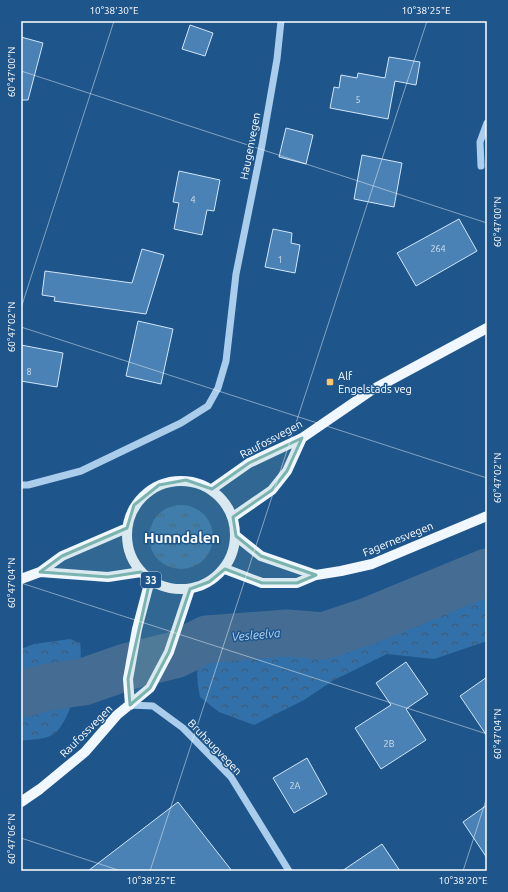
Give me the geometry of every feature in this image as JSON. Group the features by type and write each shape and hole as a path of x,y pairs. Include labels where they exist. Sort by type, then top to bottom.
{"main road":[{"name":"Raufossvegen","path":"212,489 249,463 302,438 372,390 487,328"},
{"path":"233,517 272,490 287,471 302,438"},
{"name":"33","path":"172,480 186,480 206,485 226,503 233,517 236,536 234,550 225,569 209,582 190,589 164,587 150,580 141,572 126,540 127,528 134,506 147,492 158,484 172,480"},
{"name":"Fagernesvegen","path":"225,569 262,583 296,583 316,575 341,572 372,564 487,516"},
{"name":"33","path":"21,579 40,572 62,556 127,528"},
{"name":"Fagernesvegen","path":"236,536 261,556 316,575"},
{"name":"33","path":"40,572 108,577 141,572"},
{"name":"Raufossvegen","path":"130,705 128,679 137,628 150,580"},
{"name":"Raufossvegen","path":"21,802 40,789 85,752 117,715 150,688 169,652 190,589"}],"street":[{"name":"Haugenvegen","path":"21,485 28,485 81,471 182,423 208,406 218,388 226,362 236,274 278,59 281,21"},
{"path":"481,166 480,142 487,123"},
{"name":"Bruhaugvegen","path":"130,705 153,706 183,728 231,777 290,871"}],"highlighted area":[{"path":"302,438 287,471 272,490 233,517 236,536 261,556 316,575 297,583 262,583 225,569 209,582 190,589 169,652 150,688 130,705 128,679 150,580 141,572 108,577 40,572 62,556 127,528 134,505 159,485 186,480 212,489 249,463"}],"green space":[{"path":"181,505 193,507 204,514 211,525 213,537 211,549 204,560 193,567 181,569 169,567 158,560 151,549 149,537 151,525 158,514 169,507"},
{"path":"487,587 487,641 434,659 387,654 334,680 304,700 254,725 219,712 200,697 197,674 200,664 207,654 279,653 464,597"},
{"path":"70,639 80,643 81,653 78,678 71,707 59,729 52,735 41,739 21,741 21,649 34,644"}],"building":[{"path":"190,25 213,33 205,56 182,49"},
{"path":"21,37 43,43 28,100 21,100"},
{"path":"389,57 420,62 416,85 395,81 388,119 330,108 334,87 339,88 341,75 357,78 358,73 385,78"},
{"path":"286,128 313,135 306,164 279,157"},
{"path":"362,155 402,163 394,207 354,199"},
{"path":"179,171 220,180 214,211 207,210 202,235 174,229 179,203 173,202"},
{"path":"459,219 477,251 416,286 397,253"},
{"path":"273,229 292,233 291,243 300,245 295,273 265,267"},
{"path":"142,249 164,255 146,314 54,301 55,297 42,295 45,271 132,283"},
{"path":"138,321 173,329 161,384 126,376"},
{"path":"21,345 63,353 57,387 21,381"},
{"path":"406,662 428,694 406,709 426,740 381,769 355,728 391,705 376,683"},
{"path":"487,677 487,736 460,696"},
{"path":"307,758 327,794 294,813 273,778"},
{"path":"178,802 232,871 88,871"},
{"path":"487,805 487,858 463,822"},
{"path":"382,844 400,871 342,871"}],"waterway":[{"name":"Vesleelva","path":"21,694 47,687 83,682 129,666 175,655 207,639 287,633 323,636 368,621 487,572"}],"place":[{"name":"Alf Engelstads veg","path":"330,382"}],"district":[{"name":"Hunndalen","path":"182,538"}]}
